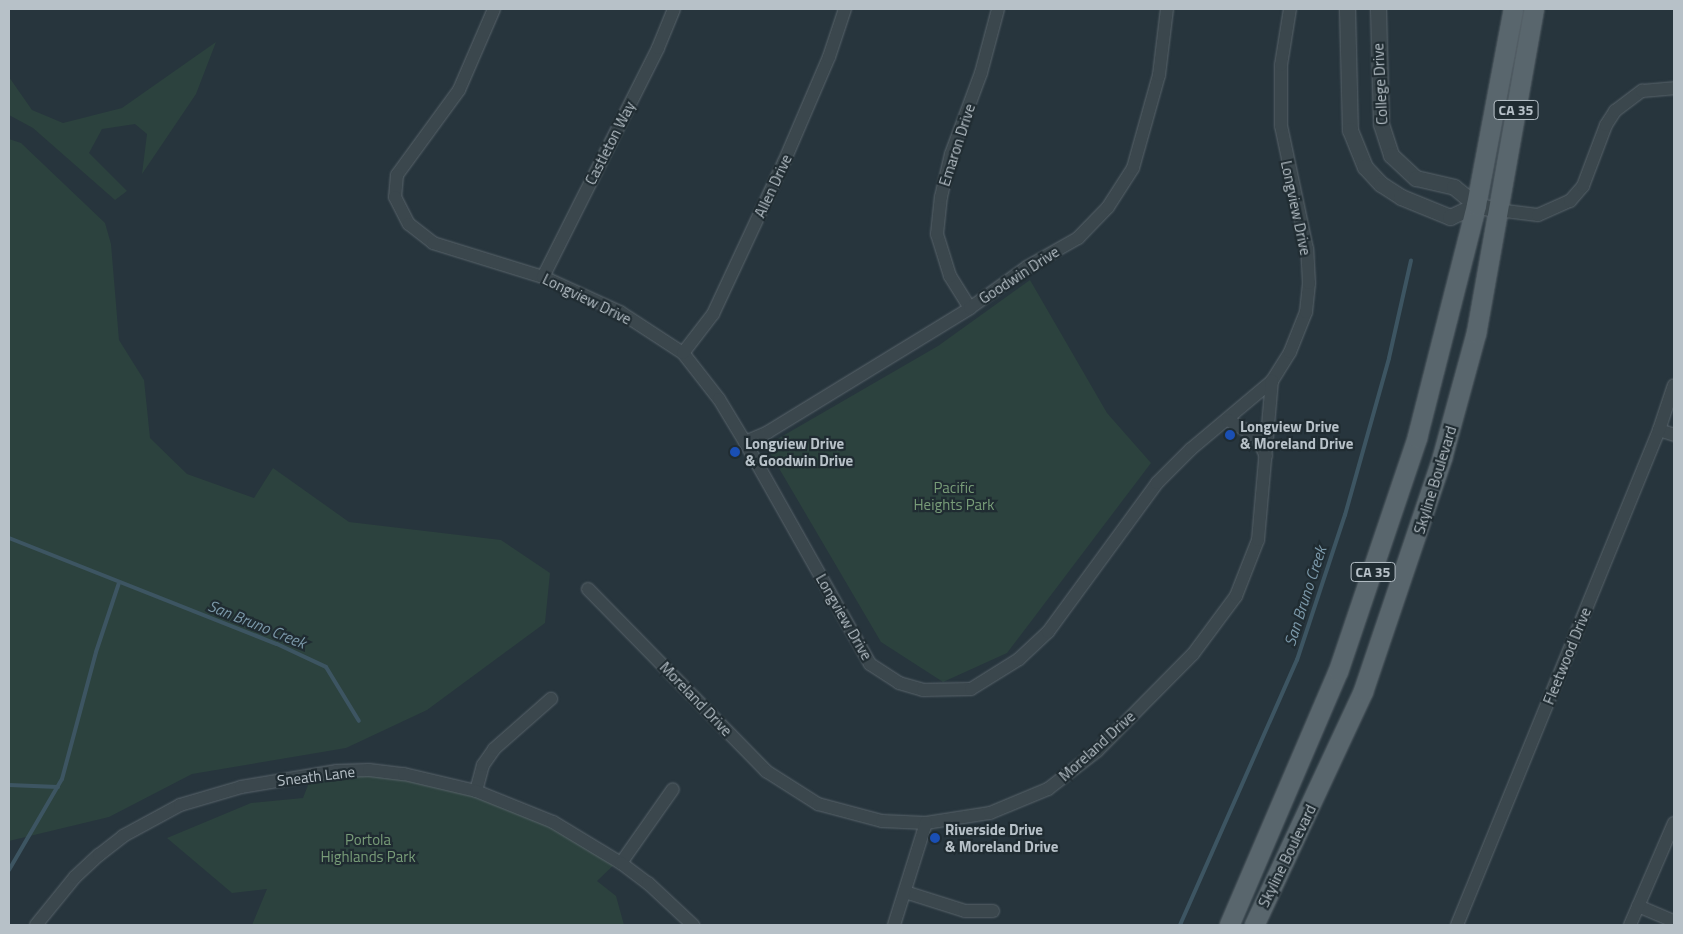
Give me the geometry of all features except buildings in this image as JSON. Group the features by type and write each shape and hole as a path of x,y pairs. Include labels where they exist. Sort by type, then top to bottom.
{"main road":[{"name":"Skyline Boulevard","path":"1229,925 1313,733 1367,591 1436,372 1476,205 1513,9"},
{"name":"Skyline Boulevard","path":"1254,925 1352,716 1401,583 1468,366 1534,9"}],"street":[{"name":"Longview Drive","path":"494,9 458,90 397,174 395,197 409,224 433,243 543,277 620,312 683,353 719,399 870,664 899,684 923,690 971,689 1019,659 1048,632 1157,482 1191,449 1228,420 1272,381 1298,337 1309,283 1307,249 1281,126 1281,65 1290,9"},
{"name":"Castleton Way","path":"543,277 658,48 674,9"},
{"name":"Allen Drive","path":"683,353 713,314 784,162 829,57 845,9"},
{"name":"Emaron Drive","path":"970,308 950,276 937,234 940,197 951,154 981,73 998,9"},
{"name":"Goodwin Drive","path":"744,442 768,432 970,308 1027,267 1078,238 1108,207 1133,168 1159,76 1167,9"},
{"name":"College Drive","path":"1348,9 1350,130 1365,167 1381,184 1401,197 1450,217 1476,205 1454,187 1416,178 1391,155 1381,124 1378,9"},
{"path":"1476,205 1497,210 1538,215 1555,210 1570,201 1583,186 1606,125 1615,111 1642,91 1674,88"},
{"name":"Moreland Drive","path":"588,589 766,771 789,789 818,804 848,815 882,822 926,823 990,814 1048,789 1097,751 1192,654 1236,596 1258,540 1272,381"},
{"name":"Fleetwood Drive","path":"1457,925 1659,430 1674,385"},
{"path":"1228,420 1258,438 1266,456"},
{"path":"1659,430 1674,435"},
{"path":"476,791 484,765 494,749 551,699"},
{"name":"Sneath Lane","path":"36,925 75,877 123,836 180,806 210,795 337,771 369,770 404,774 476,791 553,822 620,862 648,883 693,925"},
{"path":"620,862 673,789"},
{"path":"894,925 926,823"},
{"path":"1630,925 1674,824"},
{"path":"905,892 965,911 993,911"},
{"path":"1638,906 1674,921"}],"green space":[{"path":"216,42 196,94 142,174 147,134 135,124 102,129 89,153 127,191 115,200 33,128 9,115 9,77 32,110 63,123 122,108"},
{"path":"9,139 21,143 105,223 111,244 119,340 144,380 150,438 187,474 254,498 273,468 349,522 501,540 550,573 545,623 427,710 346,748 192,774 109,817 9,841"},
{"name":"Pacific Heights Park","path":"1030,280 1107,413 1151,463 1007,653 943,682 881,642 770,453 774,441 938,346"},
{"name":"Portola Highlands Park","path":"333,769 477,790 619,860 597,881 616,896 624,925 252,925 267,889 232,893 167,838 251,803 303,798 314,770"}],"waterway":[{"name":"San Bruno Creek","path":"1180,925 1297,660 1345,515 1389,358 1411,260"},
{"name":"San Bruno Creek","path":"9,538 277,644 326,667 359,721"},
{"name":"San Bruno Creek","path":"9,870 62,779 96,652 119,583"},
{"name":"San Bruno Creek","path":"9,785 58,787"}],"place":[{"name":"Longview Drive & Moreland Drive","path":"1230,435"},
{"name":"Longview Drive & Goodwin Drive","path":"735,452"},
{"name":"Riverside Drive & Moreland Drive","path":"935,838"}]}
